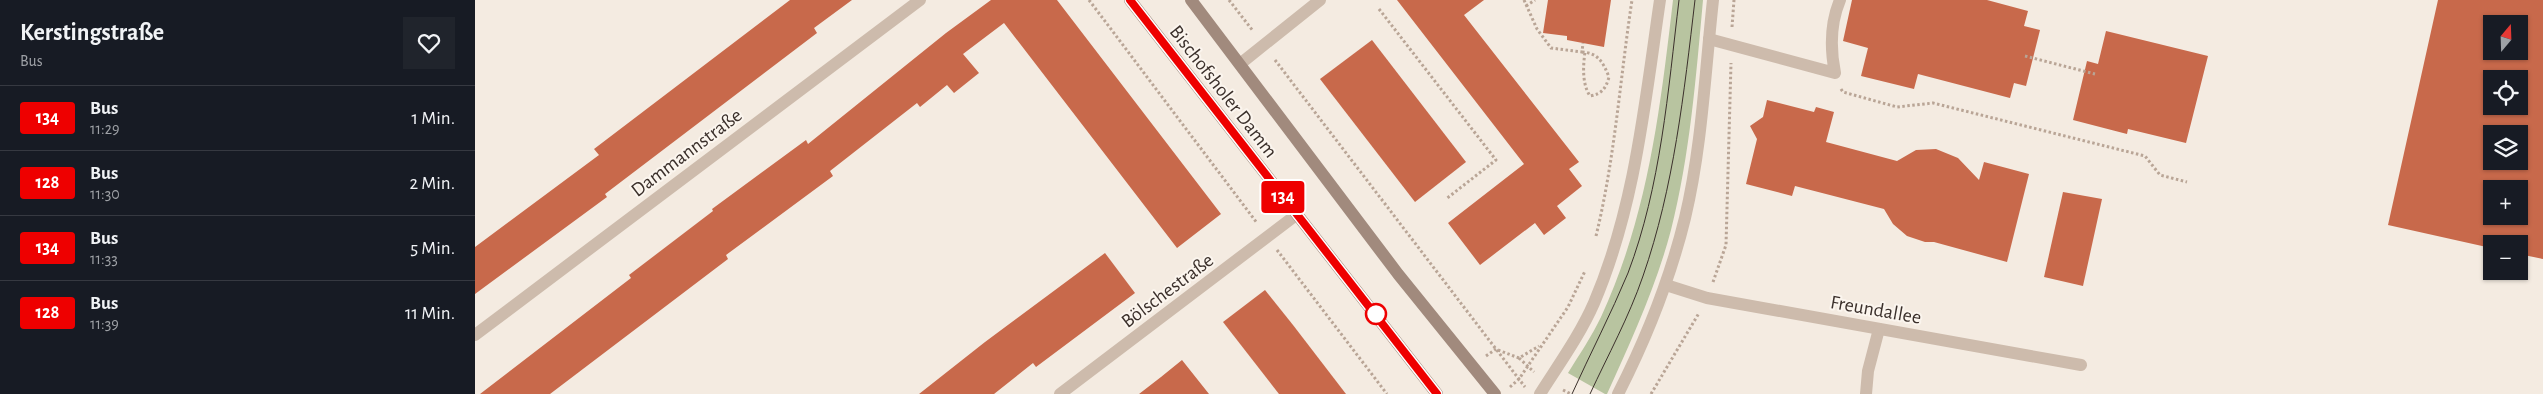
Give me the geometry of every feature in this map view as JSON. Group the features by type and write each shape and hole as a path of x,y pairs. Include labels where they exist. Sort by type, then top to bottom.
{"main road":[{"name":"Bischofsholer Damm","path":"1130,0 1437,394"},
{"name":"Bischofsholer Damm","path":"1191,0 1398,274 1495,394"}],"street":[{"name":"Dammannstraße","path":"475,335 919,0"},
{"path":"1240,64 1320,0"},
{"path":"1540,394 1577,336 1593,304 1609,264 1626,208 1641,132 1660,0"},
{"path":"1618,394 1641,348 1666,285 1685,217 1696,159 1713,0"},
{"path":"1709,39 1835,73 1831,38 1834,17 1840,0"},
{"name":"Bölschestraße","path":"1060,394 1296,215"},
{"name":"Freundallee","path":"1666,285 1707,298 2081,365"},
{"path":"1866,394 1868,371 1879,329"}],"path":[{"path":"1089,0 1258,224"},
{"path":"1229,0 1531,394"},
{"path":"1524,0 1537,29 1551,48 1583,52 1599,57 1609,77 1607,86 1601,93 1594,95 1588,93 1585,82 1583,52 1583,43"},
{"path":"1526,6 1535,0"},
{"path":"1595,240 1606,197 1618,124 1632,0"},
{"path":"1651,394 1707,298 1726,245 1733,0"},
{"path":"1379,9 1496,160 1446,199"},
{"path":"2025,56 2095,74"},
{"path":"1835,73 1843,92 1897,108 1933,103 2145,156 2160,175 2187,182"},
{"path":"1277,249 1387,394"},
{"path":"1509,389 1519,379 1568,307 1587,265"},
{"path":"1519,358 1542,344"},
{"path":"1496,349 1519,358 1527,367"}],"green space":[{"path":"1673,0 1703,0 1691,116 1678,202 1658,272 1634,334 1607,394 1605,394 1568,373 1601,317 1617,279 1641,201 1657,122"}],"building":[{"path":"790,0 852,0 814,28 817,33 605,194 607,197 475,294 475,247 599,155 594,149"},
{"path":"991,0 1057,0 1221,214 1177,248 1004,23 963,54 979,73 954,93 947,85 920,107 917,103 830,171 833,176 726,255 728,259 550,394 480,394 631,278 629,275 713,211 712,209 806,140 808,144 946,33"},
{"path":"1397,0 1484,0 1464,15 1579,162 1569,169 1582,186 1557,206 1566,218 1544,235 1535,223 1480,265 1448,223 1524,164"},
{"path":"1548,0 1611,0 1604,47 1567,40 1567,36 1543,33"},
{"path":"1852,0 1987,0 2028,11 2024,26 2040,30 2026,86 2014,83 2010,98 1918,74 1914,89 1861,76 1868,48 1843,41"},
{"path":"2438,0 2543,0 2543,259 2528,256 2528,235 2483,235 2483,246 2388,225"},
{"path":"2106,31 2208,56 2186,143 2128,129 2127,134 2073,120 2087,61 2098,64"},
{"path":"1372,40 1466,162 1415,202 1320,79"},
{"path":"1767,100 1814,112 1816,107 1834,112 1826,142 1897,161 1916,150 1936,149 1958,158 1979,180 1984,162 2029,174 2007,262 1907,236 1893,224 1884,209 1795,186 1792,196 1746,184 1757,139 1750,126 1763,117"},
{"path":"2063,192 2102,199 2083,286 2044,277"},
{"path":"1105,253 1135,293 1036,367 1033,363 994,394 919,394 985,342"},
{"path":"1265,290 1346,394 1279,394 1223,322"},
{"path":"1182,360 1209,394 1139,394 1161,377"}],"tram line":[{"path":"1572,394 1615,304 1639,240 1656,172 1662,138 1679,0"},
{"path":"1590,394 1631,306 1654,242 1677,140 1695,0"}],"bus line":[{"name":"134","path":"1130,0 1296,215 1393,335 1437,394"}]}
